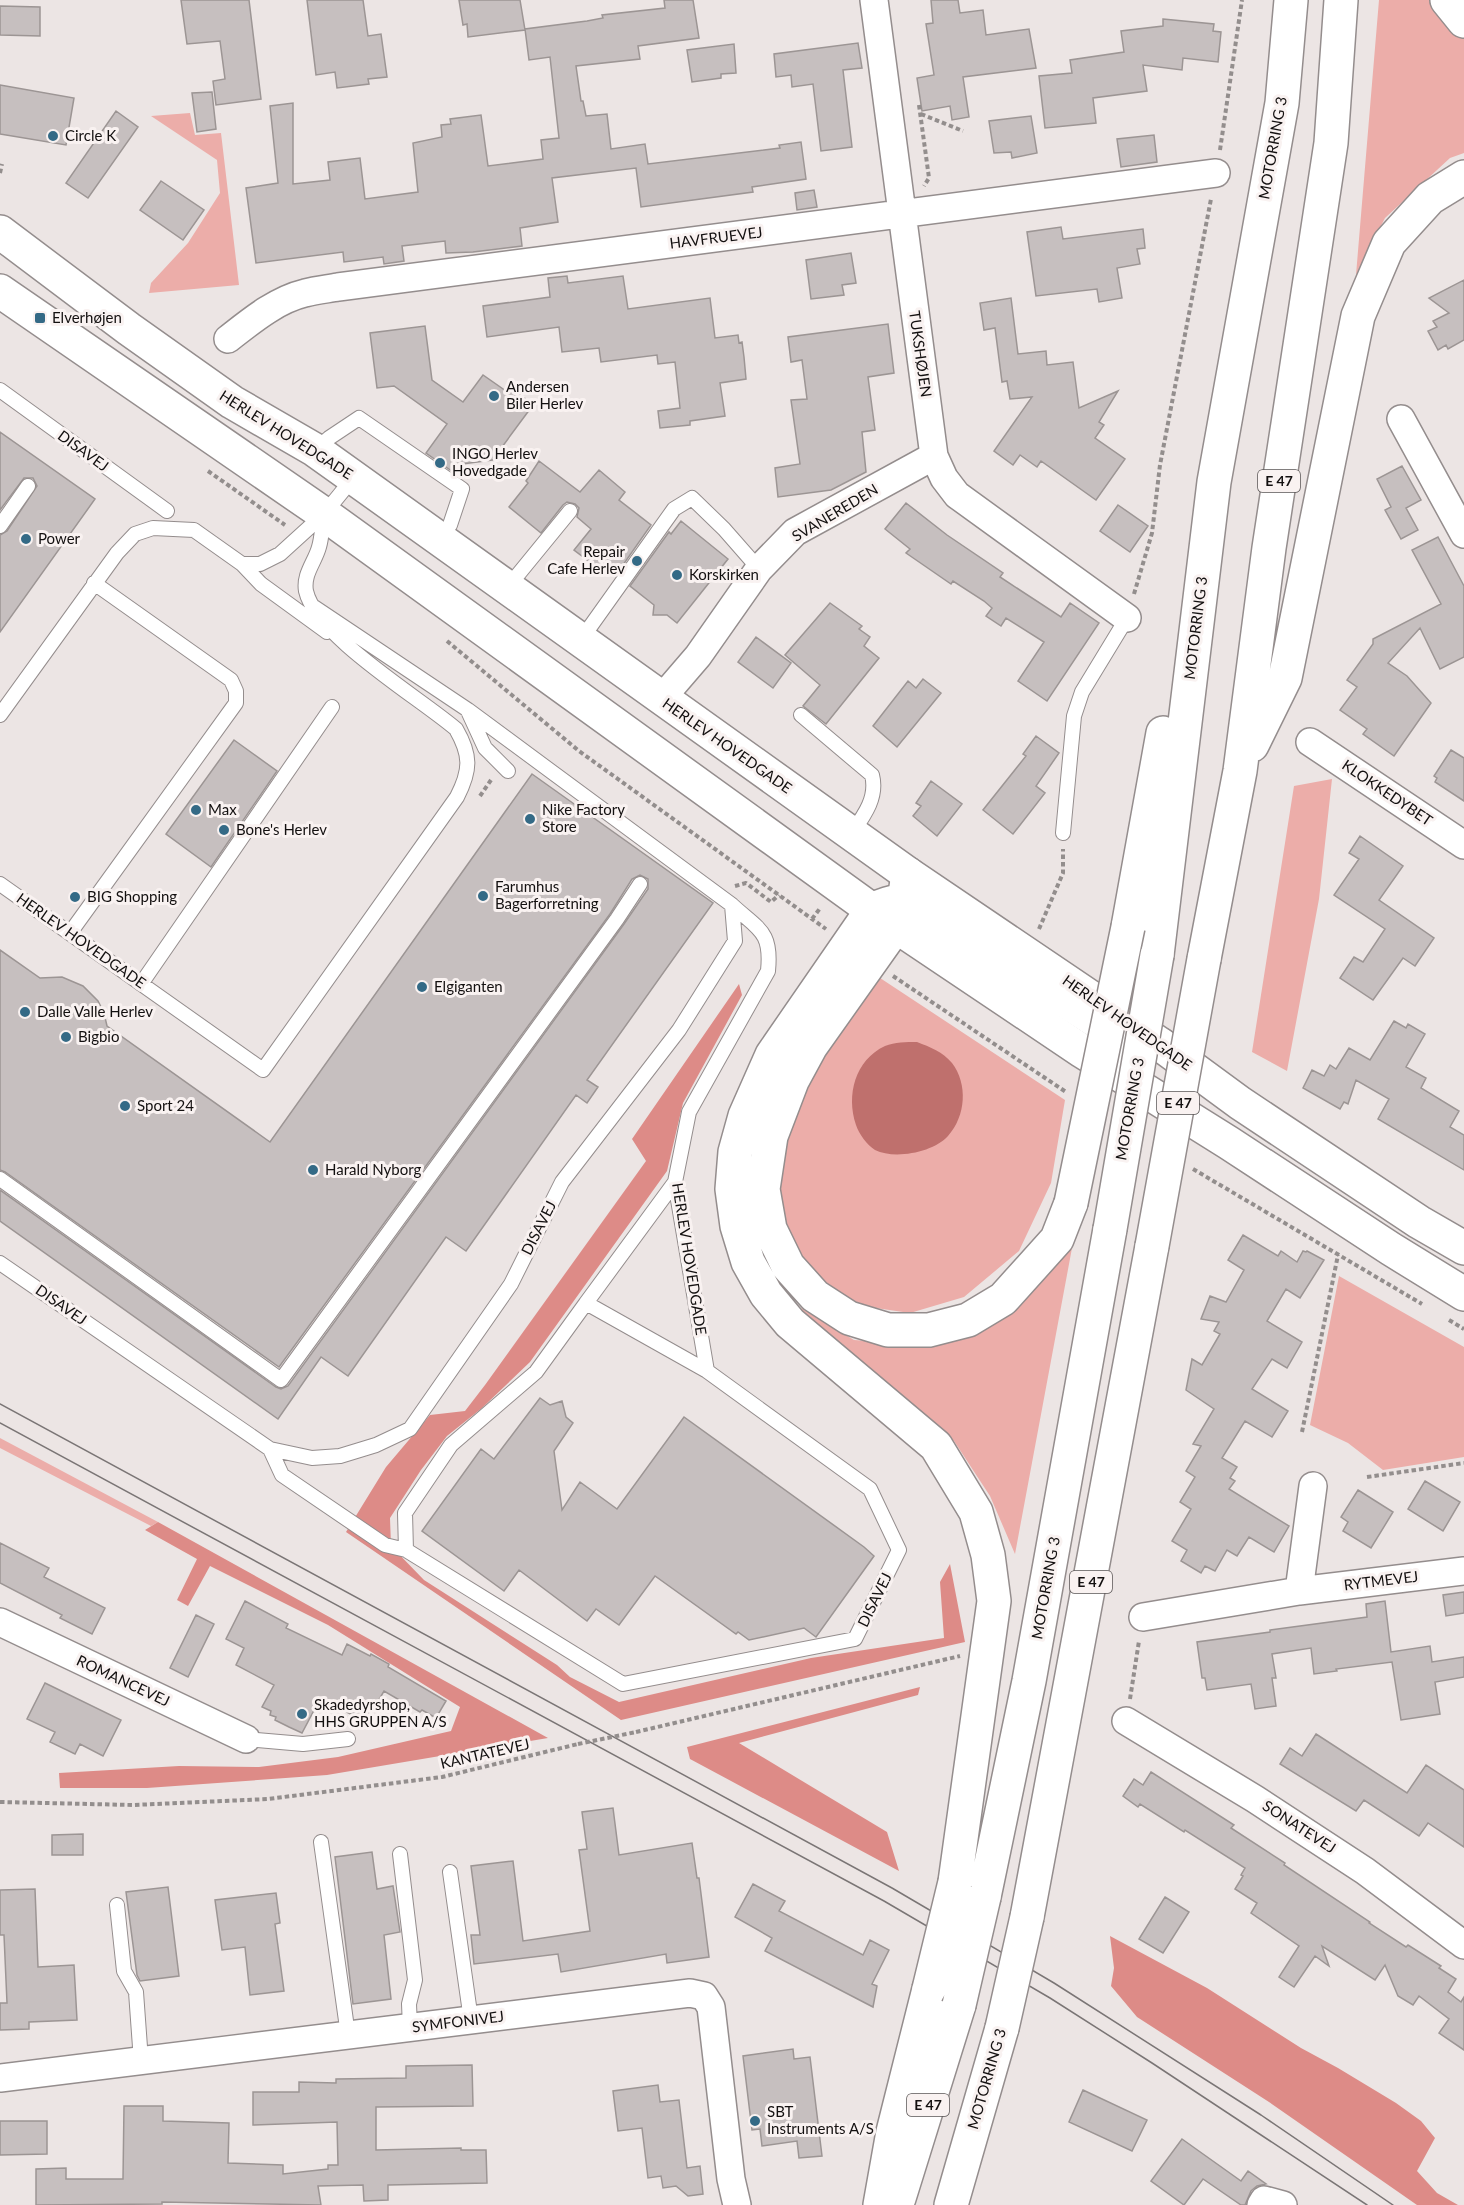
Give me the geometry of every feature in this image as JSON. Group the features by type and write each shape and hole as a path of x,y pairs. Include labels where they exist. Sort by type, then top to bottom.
{"main road":[{"name":"MOTORRING 3","path":"897,2205 959,2005 984,1897 1029,1681 1110,1229 1157,955 1214,482 1282,103 1291,0"},
{"name":"MOTORRING 3","path":"951,2205 1002,2028 1027,1917 1240,771 1269,548 1331,142 1341,0"},
{"path":"1447,0 1464,21"},
{"path":"1240,771 1285,678 1358,316 1389,243 1430,198 1464,177"},
{"name":"HERLEV HOVEDGADE","path":"0,232 232,402 315,450 354,477 850,834 895,903 922,909 1129,1042 1161,1045 1240,1103 1419,1222 1464,1248"},
{"path":"0,260 122,345 159,349"},
{"name":"HERLEV HOVEDGADE","path":"0,291 895,903 1082,1051 1229,1143 1391,1249 1454,1305"},
{"path":"859,953 792,1081 771,1136 763,1189 770,1229 788,1266 815,1296 849,1318 888,1330 929,1330 968,1320 1003,1299 1057,1239 1071,1203 1128,927 1184,618 1214,482"},
{"path":"880,2205 893,2132 955,1882 994,1601 988,1556 976,1512 936,1446 790,1323 766,1294 748,1262 737,1226 732,1189 735,1152 746,1116 772,1055 859,953 895,903"}],"street":[{"name":"TUKSHØJEN","path":"874,0 934,456 944,478 957,495 1127,618"},
{"name":"HAVFRUEVEJ","path":"228,339 251,320 281,302 303,293 350,285 1216,173"},
{"path":"1401,419 1464,534"},
{"name":"SVANEREDEN","path":"661,699 698,656 759,569 795,532 934,456"},
{"name":"KLOKKEDYBET","path":"1310,742 1464,845"},
{"path":"1299,1591 1313,1486"},
{"name":"RYTMEVEJ","path":"1143,1617 1299,1591 1464,1571"},
{"name":"ROMANCEVEJ","path":"0,1622 246,1739"},
{"name":"SONATEVEJ","path":"1126,1721 1255,1799 1365,1871 1464,1945"},
{"name":"SYMFONIVEJ","path":"0,2078 690,1994 704,1995 711,2007 731,2179 738,2205"},
{"path":"1261,2205 1264,2200 1283,2205"}],"lane":[{"name":"DISAVEJ","path":"0,390 167,511"},
{"path":"315,450 359,418 462,489 450,525 440,539"},
{"path":"242,564 260,564 280,554 324,514 354,477"},
{"path":"0,526 28,486"},
{"path":"580,640 674,509 692,498 724,529 759,569"},
{"path":"507,588 570,511"},
{"name":"HERLEV HOVEDGADE","path":"0,884 263,1070 457,797 466,781 468,763 465,744 456,729 341,641 314,607 306,590 308,572 319,548 324,514"},
{"path":"0,715 117,553 135,534 153,528 194,530 242,564 261,584 341,641"},
{"path":"70,933 236,703 236,691 231,680 94,583"},
{"name":"HERLEV HOVEDGADE","path":"314,607 468,710 732,905 766,936 770,949 768,970 689,1112 675,1182 707,1371"},
{"path":"1063,833 1074,716 1082,692 1127,618"},
{"path":"141,984 333,708"},
{"path":"468,710 485,748 508,771"},
{"path":"801,715 872,776 874,785 868,811 850,834"},
{"path":"0,1179 281,1380 617,919 640,884"},
{"name":"DISAVEJ","path":"0,1263 270,1449 312,1458 340,1456 376,1445 410,1429 511,1284 562,1182 679,1030 735,941 732,905"},
{"path":"406,1550 405,1514 451,1445 536,1372 675,1182"},
{"name":"DISAVEJ","path":"270,1449 282,1475 385,1545 406,1550 623,1683 855,1639 899,1550 870,1489 707,1371 586,1303"},
{"path":"246,1739 303,1744 348,1739"},
{"path":"321,1842 348,2035"},
{"path":"400,1854 415,1980 409,2004 410,2028"},
{"path":"450,1872 471,2020"},
{"path":"117,1905 124,1971 136,1992 141,2061"}],"path":[{"path":"1127,618 1152,533 1160,465 1216,173 1242,0"},
{"path":"920,114 963,131"},
{"path":"0,173 2,164"},
{"path":"201,466 299,535"},
{"path":"446,640 579,751 859,953 1071,1096"},
{"path":"1035,938 1063,873 1063,833"},
{"path":"1183,1163 1425,1305"},
{"path":"1302,1432 1338,1255"},
{"path":"1454,1305 1464,1329"},
{"path":"1367,1477 1464,1463"},
{"path":"1126,1721 1143,1617"},
{"name":"KANTATEVEJ","path":"0,1802 133,1805 268,1799 442,1777 966,1655"}],"shaded area":[{"path":"1379,0 1436,0 1464,35 1464,153 1450,158 1385,218 1356,275"},
{"path":"190,113 195,135 221,133 239,285 149,293 151,283 188,243 220,193 217,160 151,116"},
{"path":"1332,779 1319,899 1287,1071 1252,1052 1294,786"},
{"path":"874,974 1065,1100 1051,1183 1019,1251 964,1297 910,1313 862,1306 820,1282 783,1228 779,1159 814,1060"},
{"path":"739,984 742,995 683,1103 667,1171 530,1362 482,1408 447,1436 421,1470 390,1518 391,1546 424,1580 557,1665 570,1677 619,1702 811,1658 944,1638 940,1582 950,1564 965,1642 621,1720 346,1532 386,1467 430,1415 465,1411 646,1161 632,1139"},
{"path":"917,1042 940,1053 952,1063 961,1080 963,1090 961,1110 954,1128 942,1142 914,1153 883,1153 869,1145 861,1136 856,1125 852,1102 855,1080 866,1060 875,1052 893,1044"},
{"path":"1072,1248 1015,1554 990,1496 954,1441 833,1349 794,1304 854,1340 933,1346 1003,1318"},
{"path":"1339,1276 1464,1347 1464,1457 1383,1470 1348,1443 1310,1425"},
{"path":"0,1438 158,1522 151,1526 0,1448"},
{"path":"158,1522 548,1738 327,1775 147,1788 60,1788 59,1773 179,1766 259,1767 338,1757 451,1731 460,1707 328,1625 210,1566 188,1606 177,1600 197,1559 145,1530"},
{"path":"920,1687 918,1695 739,1743 887,1832 899,1871 690,1759 687,1747"},
{"path":"1110,1936 1207,1988 1301,2048 1396,2103 1421,2121 1435,2138 1417,2171 1437,2193 1458,2205 1417,2205 1269,2102 1137,2017 1111,1986 1114,1968"}],"building":[{"path":"181,0 249,0 261,99 216,105 213,81 225,79 220,41 187,44"},
{"path":"307,0 363,0 368,36 381,34 387,77 368,79 369,84 337,88 335,72 316,75"},
{"path":"459,0 520,0 525,30 468,37 467,24 463,25"},
{"path":"664,0 693,0 699,38 638,46 640,59 576,66 581,101 583,101 586,116 607,114 611,149 645,144 648,164 780,148 779,145 801,142 806,179 752,187 753,192 641,207 636,168 552,178 558,222 520,228 522,246 446,253 445,241 402,246 404,261 384,264 383,257 344,262 343,252 256,263 246,188 278,183 270,106 293,103 293,184 330,180 328,162 360,158 365,199 418,192 413,143 442,137 441,125 451,124 450,119 481,115 488,166 543,159 541,140 559,138 550,57 529,60 525,29 587,21 603,18 602,15 665,8"},
{"path":"931,0 958,0 960,13 983,10 986,35 1029,29 1036,68 963,77 969,117 952,120 950,106 922,111 917,78 934,75 926,24 933,23"},
{"path":"0,6 40,7 40,36 0,35"},
{"path":"1163,19 1214,24 1213,31 1221,32 1218,62 1183,58 1182,70 1143,65 1147,91 1093,98 1096,123 1045,128 1039,76 1072,73 1070,60 1124,52 1121,31 1163,26"},
{"path":"858,43 862,68 843,70 852,147 821,151 813,84 792,87 791,75 776,77 774,54"},
{"path":"734,44 736,73 721,74 721,78 692,82 687,50"},
{"path":"0,85 74,98 66,145 0,134"},
{"path":"212,92 216,129 197,132 192,93"},
{"path":"116,111 138,127 88,198 66,183"},
{"path":"1031,116 1037,153 1012,158 1011,152 994,153 989,121"},
{"path":"1154,135 1157,162 1121,167 1117,139"},
{"path":"161,181 204,210 183,240 140,210"},
{"path":"814,190 817,207 797,210 795,193"},
{"path":"1061,227 1063,239 1143,229 1145,248 1137,249 1140,264 1117,268 1122,298 1099,302 1097,289 1036,296 1027,232"},
{"path":"851,253 856,283 842,285 844,295 811,299 806,260"},
{"path":"567,276 568,283 623,276 628,309 710,298 715,338 738,335 739,343 742,342 744,357 746,379 720,383 725,416 690,421 690,425 660,428 658,411 680,408 675,362 658,364 657,355 601,362 599,348 562,352 559,327 487,337 483,306 550,297 548,278"},
{"path":"1464,280 1464,340 1448,349 1446,345 1438,350 1428,331 1437,327 1433,321 1449,313 1429,298"},
{"path":"1011,298 1018,354 1046,351 1047,365 1073,362 1079,408 1118,391 1099,422 1104,425 1095,438 1125,459 1096,500 1041,461 1037,467 1020,455 1013,465 994,451 1032,397 1010,399 1007,381 1002,382 995,328 984,330 980,303"},
{"path":"888,324 894,373 868,377 875,430 862,432 866,472 831,490 778,497 775,468 800,464 791,400 807,399 802,360 791,362 788,337"},
{"name":"Andersen Biler Herlev","path":"425,326 432,380 463,402 483,375 506,391 509,387 527,400 524,404 530,409 502,447 516,457 462,464 456,474 426,453 447,424 394,386 377,388 370,333"},
{"path":"0,432 95,499 0,632 0,535 7,531 37,486 33,478 24,478 0,510"},
{"path":"539,461 580,492 599,470 625,492 619,500 651,525 616,575 606,567 603,572 574,550 591,529 577,517 579,508 575,504 567,502 563,505 541,533 509,507 528,483 526,481"},
{"path":"1402,466 1421,500 1406,508 1418,530 1401,539 1385,510 1391,507 1377,479"},
{"path":"906,503 947,535 1003,573 1000,577 1061,617 1070,603 1099,623 1047,701 1018,681 1044,642 1006,618 1001,626 986,616 992,608 984,601 953,581 951,584 906,553 910,549 885,529"},
{"path":"1118,505 1148,526 1130,552 1100,531"},
{"name":"Korskirken","path":"681,521 728,559 677,623 667,615 653,615 654,605 630,586 669,532 671,534"},
{"path":"1438,537 1464,586 1464,657 1440,669 1420,628 1388,663 1407,676 1431,703 1394,756 1363,734 1367,729 1340,710 1357,687 1347,680 1373,644 1373,639 1441,604 1412,550"},
{"path":"830,603 862,626 859,629 870,637 864,646 879,658 826,724 803,706 820,685 785,655"},
{"path":"756,637 791,663 773,688 738,662"},
{"path":"923,679 941,693 897,747 873,726 908,681 916,688"},
{"path":"1036,736 1059,753 1036,786 1045,793 1013,834 983,810 1026,756 1023,754"},
{"path":"234,740 277,771 211,867 166,834"},
{"path":"1451,750 1464,758 1464,801 1435,782 1437,778 1434,776"},
{"path":"532,774 713,903 587,1080 598,1087 587,1103 576,1095 466,1251 446,1237 348,1376 321,1357 278,1419 0,1221 0,1190 276,1387 281,1389 288,1386 624,924 648,889 648,879 640,875 632,879 610,914 279,1367 0,1170 0,950 40,978 62,977 83,986 98,1001 107,1026 270,1142"},
{"path":"931,781 962,804 937,836 913,816 921,806 916,803"},
{"path":"1360,836 1403,866 1379,900 1434,938 1415,966 1403,958 1373,1000 1340,978 1354,957 1363,962 1385,929 1334,895 1359,859 1349,853"},
{"path":"1394,1021 1406,1028 1408,1024 1425,1034 1406,1067 1426,1078 1421,1088 1459,1111 1450,1127 1464,1135 1464,1170 1378,1119 1389,1099 1356,1080 1348,1104 1344,1102 1340,1109 1303,1088 1312,1070 1324,1076 1330,1065 1336,1069 1349,1048 1370,1060"},
{"path":"1243,1235 1278,1256 1281,1251 1297,1262 1303,1251 1324,1260 1300,1298 1286,1289 1267,1321 1302,1342 1287,1368 1272,1359 1252,1389 1288,1411 1272,1437 1245,1421 1222,1458 1237,1467 1230,1478 1235,1481 1229,1489 1289,1526 1274,1552 1249,1537 1237,1556 1227,1550 1215,1571 1205,1566 1201,1573 1181,1561 1187,1550 1172,1541 1191,1509 1180,1502 1195,1477 1186,1471 1201,1446 1193,1444 1214,1409 1186,1390 1192,1359 1202,1365 1220,1334 1214,1331 1219,1322 1201,1319 1210,1296 1226,1302 1244,1270 1228,1260"},
{"path":"540,1398 550,1405 562,1401 566,1417 573,1423 554,1451 562,1510 580,1482 617,1509 684,1417 874,1556 816,1637 804,1628 749,1640 738,1632 736,1634 655,1576 619,1625 596,1609 587,1621 519,1570 504,1591 422,1531 481,1449 494,1459"},
{"path":"1425,1481 1460,1502 1443,1531 1408,1509"},
{"path":"1358,1490 1393,1512 1371,1548 1343,1531 1348,1522 1341,1517"},
{"path":"0,1543 49,1568 44,1577 105,1608 92,1634 60,1618 62,1615 0,1583"},
{"path":"1464,1592 1464,1613 1446,1616 1443,1595"},
{"path":"245,1601 288,1624 286,1628 342,1655 347,1644 370,1656 371,1654 389,1664 388,1667 446,1701 436,1718 422,1710 420,1712 384,1691 366,1722 335,1706 332,1710 320,1699 302,1733 289,1727 275,1720 276,1717 270,1715 271,1711 262,1707 274,1685 236,1665 244,1648 226,1639"},
{"path":"1385,1601 1391,1652 1430,1646 1432,1662 1464,1657 1464,1677 1435,1682 1440,1714 1401,1720 1392,1662 1314,1674 1311,1648 1272,1654 1276,1678 1272,1678 1276,1706 1255,1709 1251,1684 1207,1690 1205,1678 1202,1678 1197,1642 1367,1617 1366,1604"},
{"path":"196,1615 214,1624 188,1677 170,1668"},
{"path":"45,1683 121,1720 103,1756 80,1744 75,1754 50,1742 55,1732 27,1719"},
{"path":"1316,1734 1407,1793 1426,1765 1464,1790 1464,1847 1428,1823 1419,1836 1364,1800 1356,1811 1280,1764 1290,1748 1302,1756"},
{"path":"1151,1772 1234,1825 1231,1828 1285,1863 1284,1865 1406,1947 1408,1945 1441,1966 1439,1968 1456,1979 1448,1992 1461,2002 1464,1997 1464,2050 1439,2033 1449,2019 1419,1996 1413,2005 1398,1996 1385,1965 1375,1980 1322,1946 1329,1966 1315,1956 1294,1987 1279,1977 1299,1946 1251,1913 1257,1903 1235,1889 1245,1868 1185,1830 1184,1832 1140,1804 1138,1807 1123,1796 1134,1779 1143,1785"},
{"path":"613,1808 619,1855 692,1843 709,1957 667,1963 666,1954 561,1972 558,1954 474,1964 471,1935 480,1935 471,1866 513,1861 523,1941 590,1931 579,1850 587,1849 582,1812"},
{"path":"83,1834 83,1855 52,1855 52,1835"},
{"path":"372,1852 377,1889 393,1886 400,1932 384,1935 391,1999 353,2004 335,1857"},
{"path":"753,1884 785,1901 779,1911 863,1955 870,1940 889,1950 872,1984 877,1986 873,2007 765,1951 772,1938 735,1917"},
{"path":"168,1887 179,1976 140,1981 137,1975 126,1892"},
{"path":"35,1889 38,1967 74,1965 77,2020 29,2022 29,2029 0,2030 0,2003 7,2003 4,1935 0,1935 0,1890"},
{"path":"276,1893 280,1923 275,1924 284,1991 250,1995 245,1947 222,1950 215,1900"},
{"path":"1165,1897 1189,1912 1163,1953 1139,1939"},
{"path":"793,2049 794,2059 810,2057 822,2156 799,2158 797,2141 762,2146 760,2129 752,2130 743,2056"},
{"path":"472,2065 473,2106 376,2107 376,2150 461,2148 461,2150 486,2150 487,2183 388,2185 388,2200 364,2201 363,2185 318,2186 321,2205 162,2202 162,2204 36,2205 36,2169 66,2168 66,2179 123,2179 124,2106 163,2106 163,2121 229,2123 228,2163 283,2165 283,2174 328,2169 328,2165 338,2165 337,2122 253,2125 253,2092 299,2092 299,2082 336,2083 336,2079 406,2078 406,2066"},
{"path":"658,2085 660,2102 679,2100 687,2168 700,2166 703,2194 688,2196 676,2186 663,2188 661,2176 648,2178 642,2128 618,2131 613,2091"},
{"path":"1083,2090 1147,2120 1132,2151 1069,2122"},
{"path":"0,2121 47,2121 47,2154 0,2155"},
{"path":"1182,2139 1241,2181 1248,2171 1266,2184 1257,2186 1251,2191 1245,2205 1241,2205 1203,2179 1184,2205 1151,2181"}],"tram line":[{"path":"0,1404 892,1888 1054,1983 1261,2115 1393,2205"},
{"path":"0,1423 884,1901 1050,1998 1367,2205"}],"place":[{"name":"Circle K","path":"53,136"},
{"name":"Elverhøjen","path":"40,318"},
{"name":"Andersen Biler Herlev","path":"494,396"},
{"name":"INGO Herlev Hovedgade","path":"440,463"},
{"name":"Power","path":"26,539"},
{"name":"Repair Cafe Herlev","path":"637,561"},
{"name":"Korskirken","path":"677,575"},
{"name":"Max","path":"196,810"},
{"name":"Nike Factory Store","path":"530,819"},
{"name":"Bone's Herlev","path":"224,830"},
{"name":"Farumhus Bagerforretning","path":"483,896"},
{"name":"BIG Shopping","path":"75,897"},
{"name":"Elgiganten","path":"422,987"},
{"name":"Dalle Valle Herlev","path":"25,1012"},
{"name":"Bigbio","path":"66,1037"},
{"name":"Sport 24","path":"125,1106"},
{"name":"Harald Nyborg","path":"313,1170"},
{"name":"Skadedyrshop, HHS GRUPPEN A/S","path":"302,1714"},
{"name":"SBT Instruments A/S","path":"755,2121"}]}
